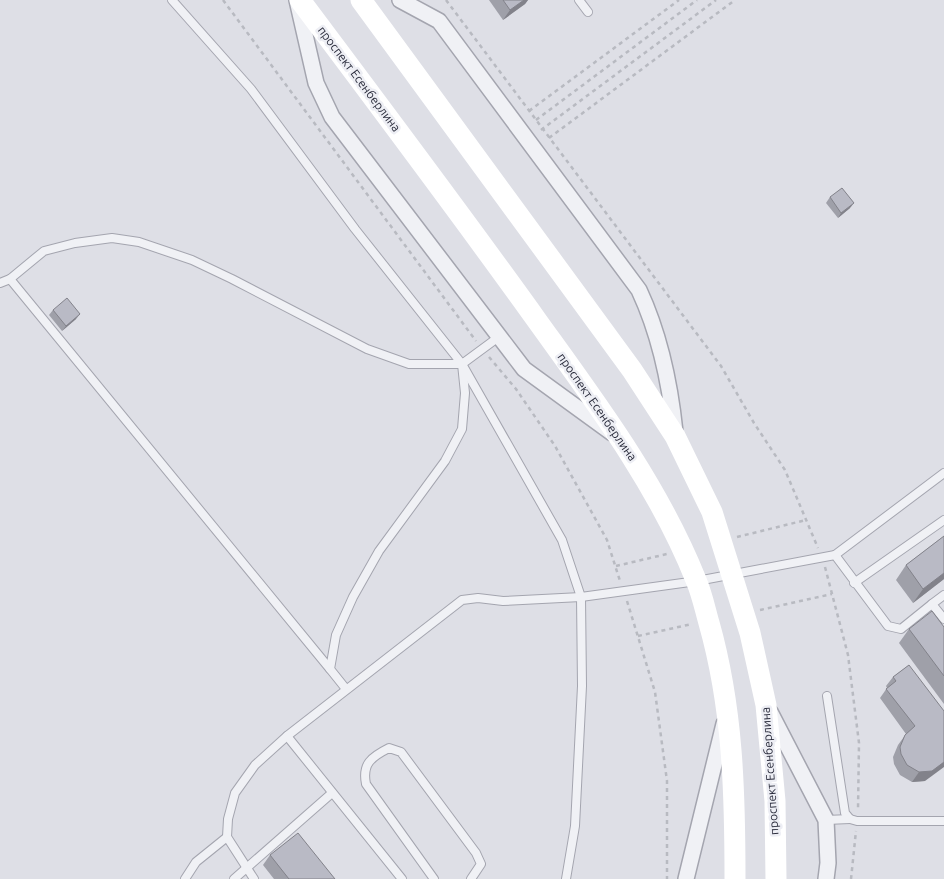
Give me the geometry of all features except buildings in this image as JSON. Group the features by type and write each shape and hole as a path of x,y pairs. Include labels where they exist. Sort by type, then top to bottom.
{"street":[{"path":"297,0 316,83 332,117 524,369 624,441"},
{"name":"проспект Есенберлина","path":"300,0 502,272 624,441 666,514 697,581 728,706 735,788 735,879"},
{"name":"проспект Есенберлина","path":"361,0 626,362 676,436 712,512 744,614 766,705 775,801 776,879"},
{"path":"400,0 440,20 639,290 653,319 668,380 676,436"},
{"path":"766,705 826,820 828,864 826,879"},
{"path":"686,879 728,706"}],"lane":[{"path":"172,0 251,89 355,229 462,364 562,540 581,597 582,686 575,826 566,879"},
{"path":"579,0 588,12"},
{"path":"0,284 10,279 44,251 75,243 112,238 139,242 192,260 367,349 410,364 462,364 500,336"},
{"path":"10,279 346,690"},
{"path":"330,669 336,635 353,597 379,551 445,461 462,429 465,394 462,364"},
{"path":"254,879 227,837 228,819 234,793 255,765 286,736 462,600 478,598 503,601 581,597 697,581 835,555 944,473"},
{"path":"854,583 944,520"},
{"path":"835,555 854,583 888,626 901,629 944,595"},
{"path":"932,604 944,619"},
{"path":"827,696 845,813 854,820"},
{"path":"286,736 402,879"},
{"path":"430,878 366,784 364,773 373,756 389,748 401,752 476,853 481,864 471,879"},
{"path":"234,879 332,794"},
{"path":"826,820 944,821"},
{"path":"185,879 196,862 227,837"}],"path":[{"path":"223,0 482,350"},
{"path":"446,0 721,366 754,423 785,470 822,557 848,655 860,743 852,879"},
{"path":"529,111 679,0"},
{"path":"536,120 697,0"},
{"path":"529,141 542,129 716,0"},
{"path":"549,138 735,0"},
{"path":"721,541 806,520"},
{"path":"616,566 683,551"},
{"path":"744,614 832,594"},
{"path":"638,636 708,621"}]}
